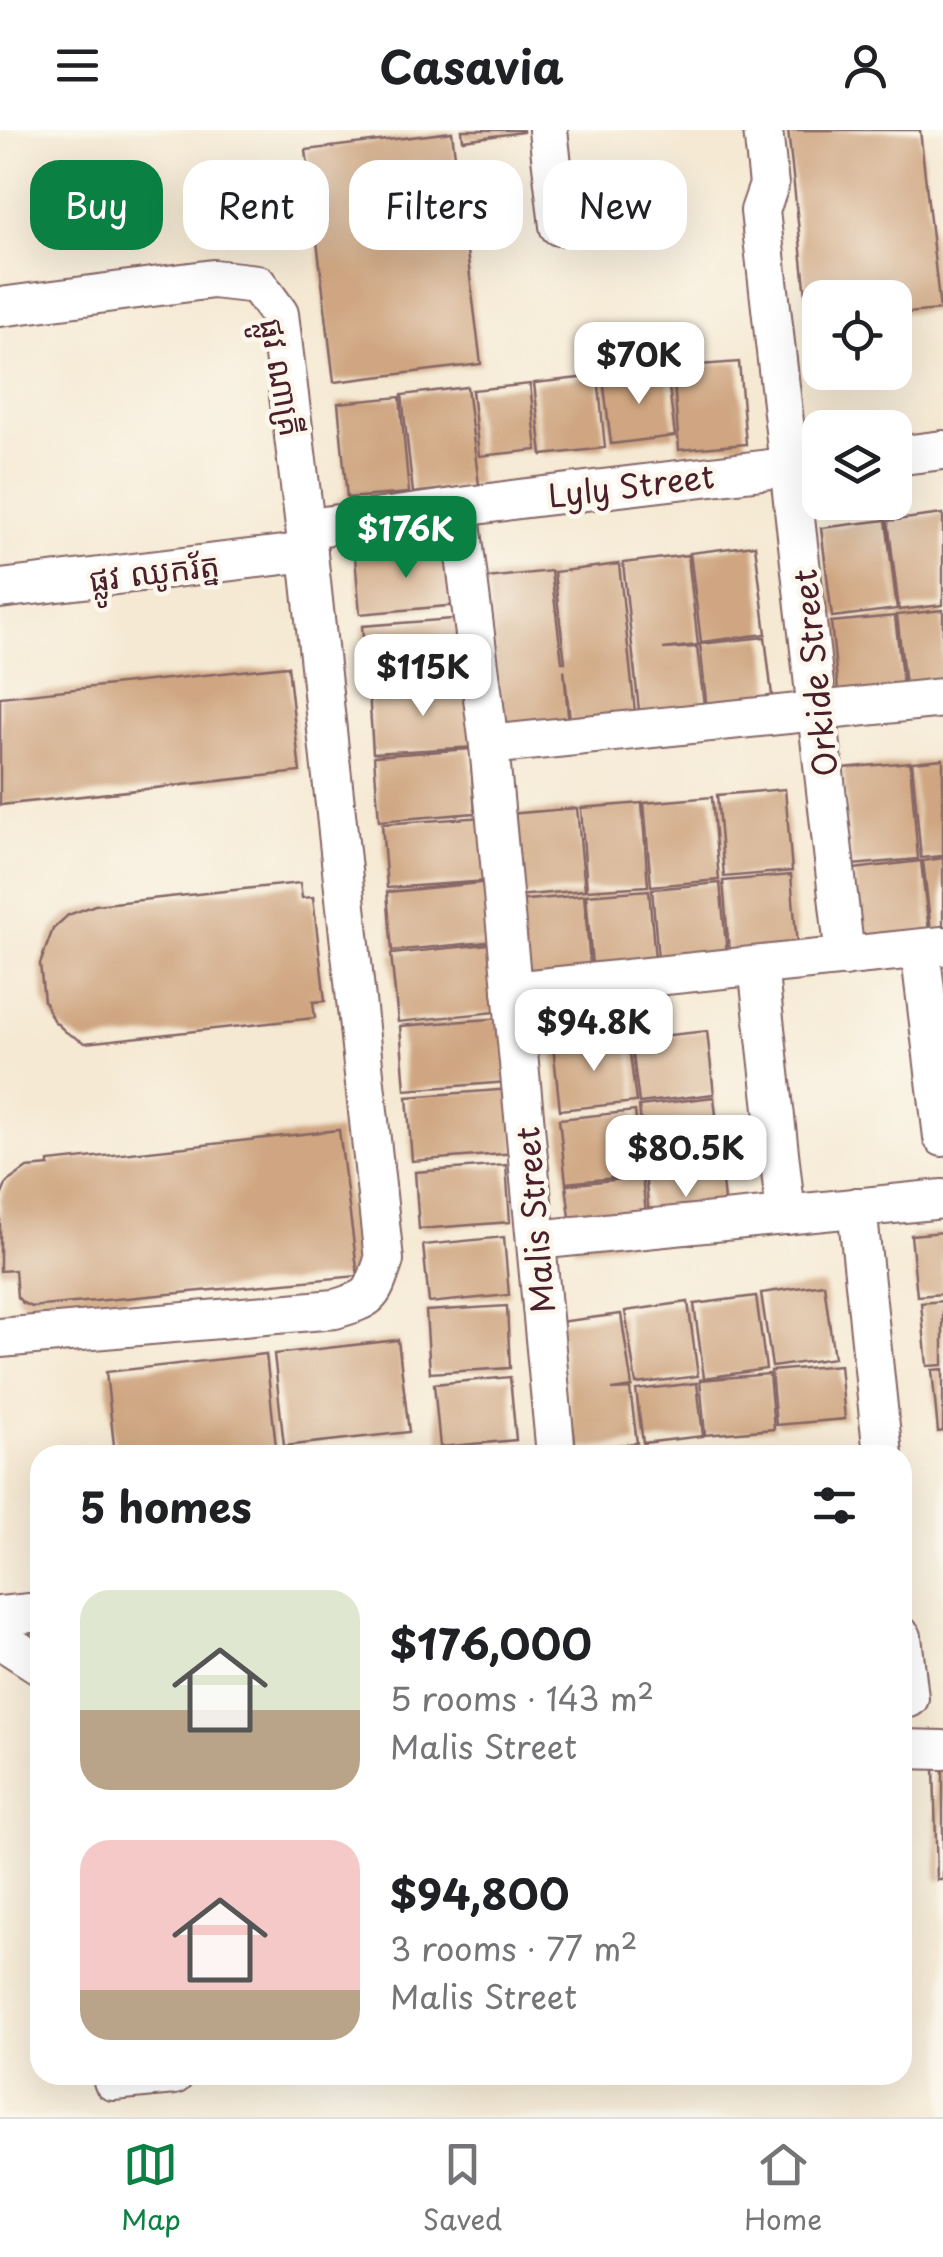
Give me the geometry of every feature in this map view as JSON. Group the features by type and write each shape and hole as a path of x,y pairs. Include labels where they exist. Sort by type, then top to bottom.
{"street":[{"path":"548,130 551,160"},
{"name":"Orkide Street","path":"736,130 743,188 760,211 802,448"},
{"name":"Orkide Street","path":"760,211 769,184 763,130"},
{"name":"ផ្លូវ ណាគ្រី","path":"0,307 213,280 257,284 279,314 316,539 384,1260 373,1292 364,1300 335,1309 0,1338"},
{"path":"912,454 943,450"},
{"name":"Lyly Street","path":"316,539 519,499 802,465"},
{"name":"Malis Street","path":"460,508 489,744 555,1445"},
{"name":"Orkide Street","path":"808,520 818,711 845,957"},
{"name":"ផ្លូវ ឈូករ័ត្ន","path":"0,589 316,539"},
{"path":"489,744 943,698"},
{"path":"512,991 931,948 943,1137"},
{"path":"758,966 786,1215"},
{"path":"536,1240 943,1199"},
{"path":"857,1208 876,1445"},
{"path":"0,1616 30,1613"},
{"path":"0,1639 30,1659"},
{"path":"912,1749 943,1750"}],"building":[{"path":"462,130 523,130 523,132 463,140"},
{"path":"788,130 920,130 940,310 912,312 912,280 804,280"},
{"path":"452,132 456,160 349,160 349,250 467,250 481,364 334,382 318,250 329,250 329,160 307,160 306,150"},
{"path":"739,362 746,444 679,450 673,367"},
{"path":"667,370 675,436 611,444 603,378"},
{"path":"598,376 605,448 542,455 534,383"},
{"path":"530,384 537,450 479,456 472,390"},
{"path":"467,387 479,485 413,493 402,395"},
{"path":"400,397 409,493 347,498 338,403"},
{"path":"943,514 943,605 899,610 888,521"},
{"path":"886,520 897,609 832,617 821,528"},
{"path":"755,545 766,634 701,642 690,553"},
{"path":"453,548 458,605 360,614 355,557"},
{"path":"688,555 698,645 663,649 697,647 705,713 640,720 623,563"},
{"path":"619,564 636,721 571,728 564,670 569,727 504,734 486,578 551,571 565,662 554,572"},
{"path":"943,610 943,690 906,694 897,615"},
{"path":"895,616 904,695 839,701 831,622"},
{"path":"465,618 470,678 367,686 362,626"},
{"path":"765,637 773,704 707,711 700,644"},
{"path":"288,666 300,772 0,805 0,697"},
{"path":"473,685 477,747 373,753 369,691"},
{"path":"470,749 475,813 379,821 374,756"},
{"path":"943,759 943,856 921,858 912,762"},
{"path":"910,762 918,859 852,865 843,768"},
{"path":"785,789 792,871 724,877 717,795"},
{"path":"712,797 719,880 651,886 644,803"},
{"path":"642,803 648,886 587,890 581,808"},
{"path":"577,808 585,890 516,896 509,814"},
{"path":"484,817 489,881 387,888 382,824"},
{"path":"943,858 943,938 932,939 923,861"},
{"path":"921,861 930,939 863,947 853,869"},
{"path":"791,875 798,958 730,964 723,881"},
{"path":"491,882 497,941 392,951 387,892"},
{"path":"300,883 302,898 313,897 325,1001 313,1002 315,1018 85,1043 53,1020 44,1001 40,964 53,929 68,915 95,905"},
{"path":"720,883 728,965 659,971 652,889"},
{"path":"649,890 656,972 593,976 586,895"},
{"path":"584,895 591,977 523,983 516,901"},
{"path":"498,943 506,1011 398,1022 391,954"},
{"path":"503,1018 508,1082 405,1090 400,1026"},
{"path":"707,1031 714,1094 639,1103 631,1039"},
{"path":"628,1038 636,1102 560,1110 553,1046"},
{"path":"511,1089 516,1153 412,1161 407,1097"},
{"path":"714,1097 721,1161 646,1169 639,1106"},
{"path":"635,1111 642,1175 566,1183 559,1119"},
{"path":"339,1130 358,1276 32,1307 17,1297 15,1270 0,1271 0,1199 7,1182 27,1168 49,1166 49,1162"},
{"path":"720,1164 727,1227 651,1236 645,1172"},
{"path":"506,1165 510,1222 419,1229 415,1172"},
{"path":"642,1177 649,1241 574,1249 566,1185"},
{"path":"943,1232 943,1294 917,1296 911,1235"},
{"path":"504,1237 509,1295 429,1303 423,1245"},
{"path":"824,1284 834,1358 772,1367 761,1293"},
{"path":"756,1296 766,1369 704,1378 694,1304"},
{"path":"943,1301 943,1365 927,1366 921,1303"},
{"path":"688,1302 698,1376 636,1384 625,1311"},
{"path":"507,1306 510,1368 430,1373 426,1311"},
{"path":"621,1314 632,1387 612,1390 630,1389 637,1443 575,1445 559,1322"},
{"path":"398,1340 409,1432 284,1445 274,1354"},
{"path":"266,1354 276,1445 114,1445 106,1372"},
{"path":"840,1365 845,1419 776,1425 771,1371"},
{"path":"943,1369 943,1431 938,1432 932,1370"},
{"path":"769,1374 774,1429 705,1435 700,1380"},
{"path":"510,1377 516,1440 440,1445 434,1384"},
{"path":"697,1383 703,1436 643,1443 636,1390"},
{"path":"934,1766 943,1766 943,1880 937,1880"}]}
